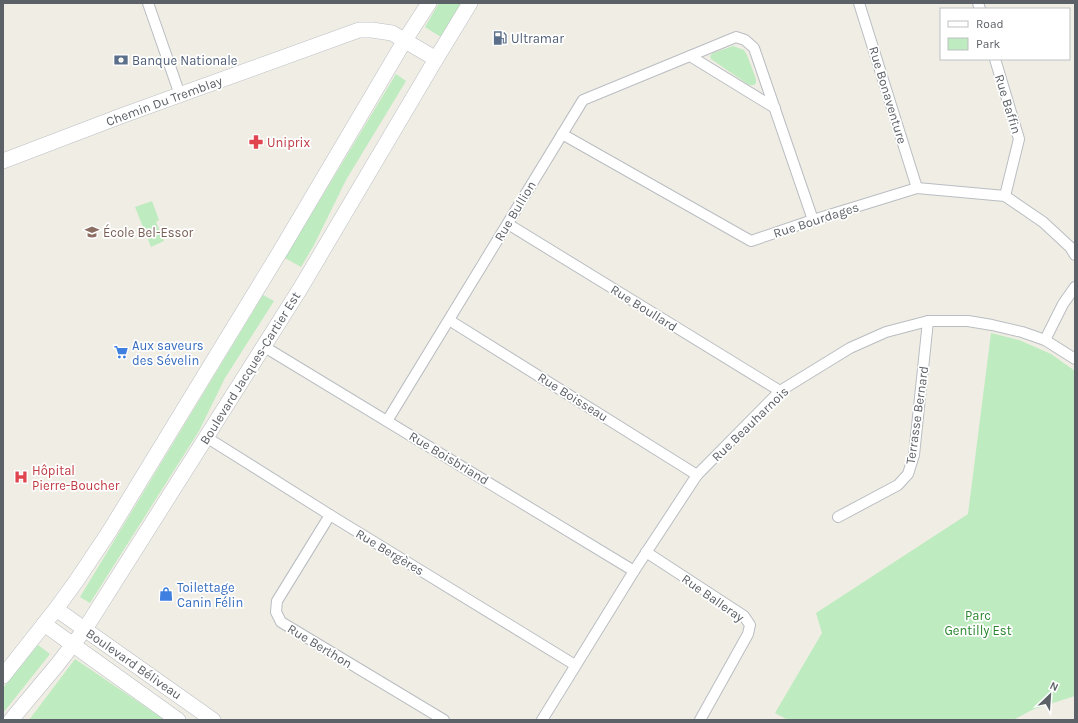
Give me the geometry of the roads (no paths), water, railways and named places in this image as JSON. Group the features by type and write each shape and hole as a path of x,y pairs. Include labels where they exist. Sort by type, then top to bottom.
{"main road":[{"path":"3,676 56,609 109,532 281,250 405,40 429,3"},
{"name":"Boulevard Jacques-Cartier Est","path":"11,720 85,629 304,282 470,3"},
{"name":"Chemin Du Tremblay","path":"3,161 121,116 360,30 389,32 436,59"},
{"name":"Boulevard Béliveau","path":"56,609 213,720"},
{"name":"Boulevard Béliveau","path":"44,624 178,720"}],"street":[{"path":"148,3 180,95"},
{"name":"Rue Bonaventure","path":"859,3 917,188"},
{"name":"Rue Bullion","path":"388,421 583,100 736,37 745,40 754,48 812,220"},
{"path":"690,56 775,108"},
{"name":"Rue Baffin","path":"995,60 1019,139 1005,196"},
{"name":"Rue Bourdages","path":"562,134 751,241 812,220 917,188 1005,196 1043,222 1070,247 1075,255"},
{"name":"Rue Boullard","path":"508,224 780,391"},
{"path":"1045,340 1063,304 1075,287"},
{"name":"Rue Boisseau","path":"449,320 697,475"},
{"name":"Rue Beauharnois","path":"542,720 646,552 697,475 780,391 850,348 886,332 928,321 968,321 1022,332 1045,340 1075,359"},
{"name":"Terrasse Bernard","path":"838,517 898,485 908,474 914,455 928,321"},
{"name":"Rue Boisbriand","path":"263,346 634,571"},
{"name":"Rue Bergères","path":"206,437 575,666"},
{"name":"Rue Berthon","path":"330,515 277,601 276,612 281,622 444,720"},
{"name":"Rue Balleray","path":"646,552 744,616 750,625 748,634 700,720"}],"place":[{"name":"Ultramar","path":"500,38"},
{"name":"Banque Nationale","path":"121,60"},
{"name":"Uniprix","path":"256,142"},
{"name":"École Bel-Essor","path":"92,232"},
{"name":"Aux saveurs des Sévelin","path":"121,352"},
{"name":"Hôpital Pierre-Boucher","path":"21,477"},
{"name":"Toilettage Canin Félin","path":"166,594"}],"park label":[{"name":"Parc Gentilly Est","path":"978,622"}]}
